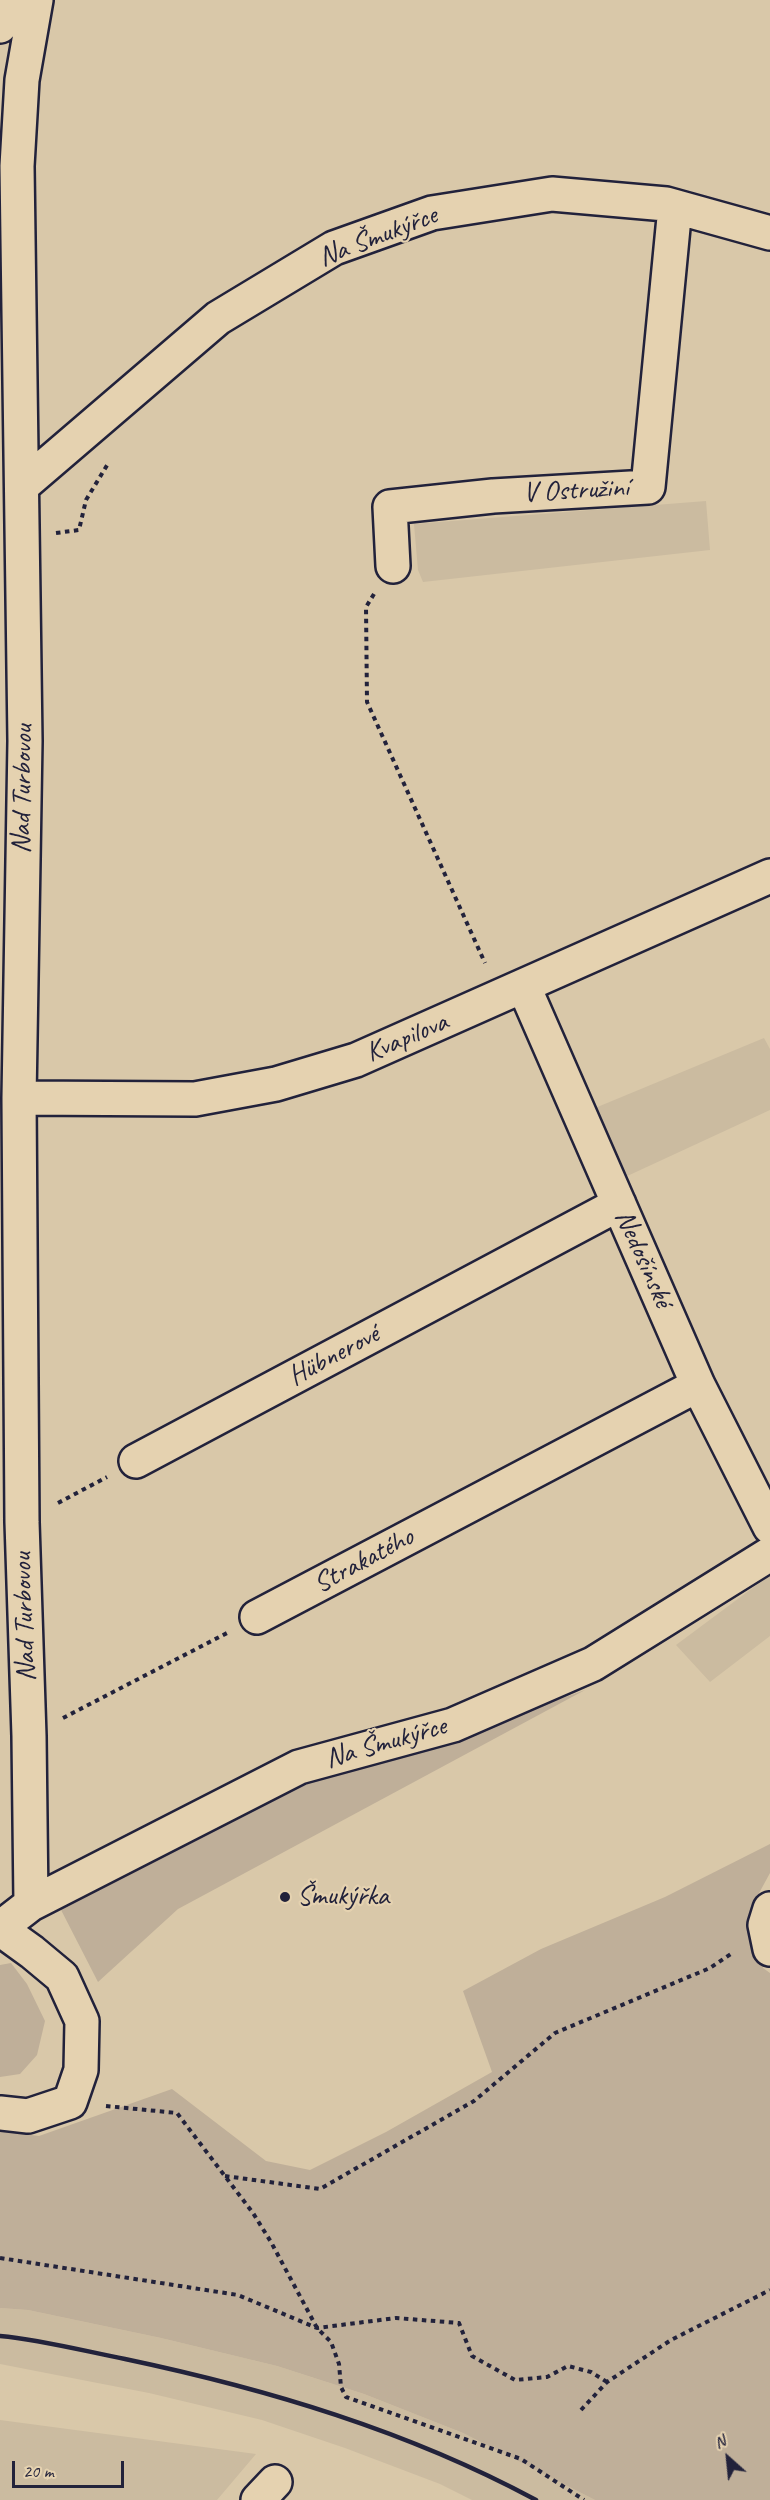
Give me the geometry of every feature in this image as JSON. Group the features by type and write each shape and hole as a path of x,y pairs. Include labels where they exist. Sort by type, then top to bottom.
{"street":[{"path":"0,26 11,12 29,0"},
{"name":"Nad Turbovou","path":"31,1904 23,1518 19,1098 10,936 25,741 17,166 22,80 36,0"},
{"name":"Na Šmukýřce","path":"22,486 218,318 334,248 432,213 552,194 666,204 770,233"},
{"name":"V Ostružiní","path":"393,566 390,507 493,496 648,487 675,207"},
{"name":"Kvapilova","path":"19,1098 195,1098 276,1084 356,1060 770,876"},
{"name":"Nedošínské","path":"513,992 619,1204 698,1385 770,1527"},
{"name":"Hübnerové","path":"136,1461 619,1204"},
{"name":"Strakatého","path":"257,1617 698,1385"},
{"name":"Na Šmukýřce","path":"69,2102 81,2070 82,2020 62,1977 0,1929 31,1904 299,1767 453,1725 593,1664 770,1554"},
{"path":"0,2114 28,2116 69,2102"}],"path":[{"path":"51,533 79,530 86,500 114,453"},
{"path":"393,566 366,607 367,702 513,992"},
{"path":"23,1518 136,1461"},
{"path":"29,1736 257,1617"},
{"path":"225,2176 320,2189 474,2101 555,2034 710,1968 769,1929"},
{"path":"69,2102 177,2113 253,2212 317,2328 331,2342 339,2364 341,2387 346,2397 521,2459 584,2500"},
{"path":"0,2258 238,2295 317,2328 396,2318 459,2323 472,2356 515,2379 547,2377 568,2366 591,2372 608,2382"},
{"path":"581,2410 608,2382 671,2340 770,2290"}],"shaded area":[{"path":"706,501 710,550 423,582 418,570 414,524"},
{"path":"764,1038 770,1049 770,1110 623,1178 595,1108"},
{"path":"770,1575 770,1636 710,1682 676,1645"},
{"path":"585,1690 178,1909 98,1982 58,1904 298,1783 452,1738"},
{"path":"770,1844 770,1873 758,1895 752,1930 763,1968 770,1973 770,2500 595,2500 463,2433 364,2394 277,2366 161,2338 28,2310 0,2308 0,2131 39,2136 172,2089 266,2161 310,2170 386,2132 492,2072 463,1991 541,1949 665,1897"},
{"path":"11,1963 27,1984 45,2021 37,2055 20,2074 0,2077 0,1965"},
{"path":"0,2308 28,2310 161,2338 277,2366 364,2394 463,2433 595,2500 472,2500 440,2484 262,2420 149,2393 0,2364"},
{"path":"0,2420 256,2454 217,2500 0,2500"}],"railway":[{"path":"0,2336 125,2359 284,2399 336,2415 438,2453 536,2500"}],"place":[{"name":"Šmukýřka","path":"285,1897"}]}
